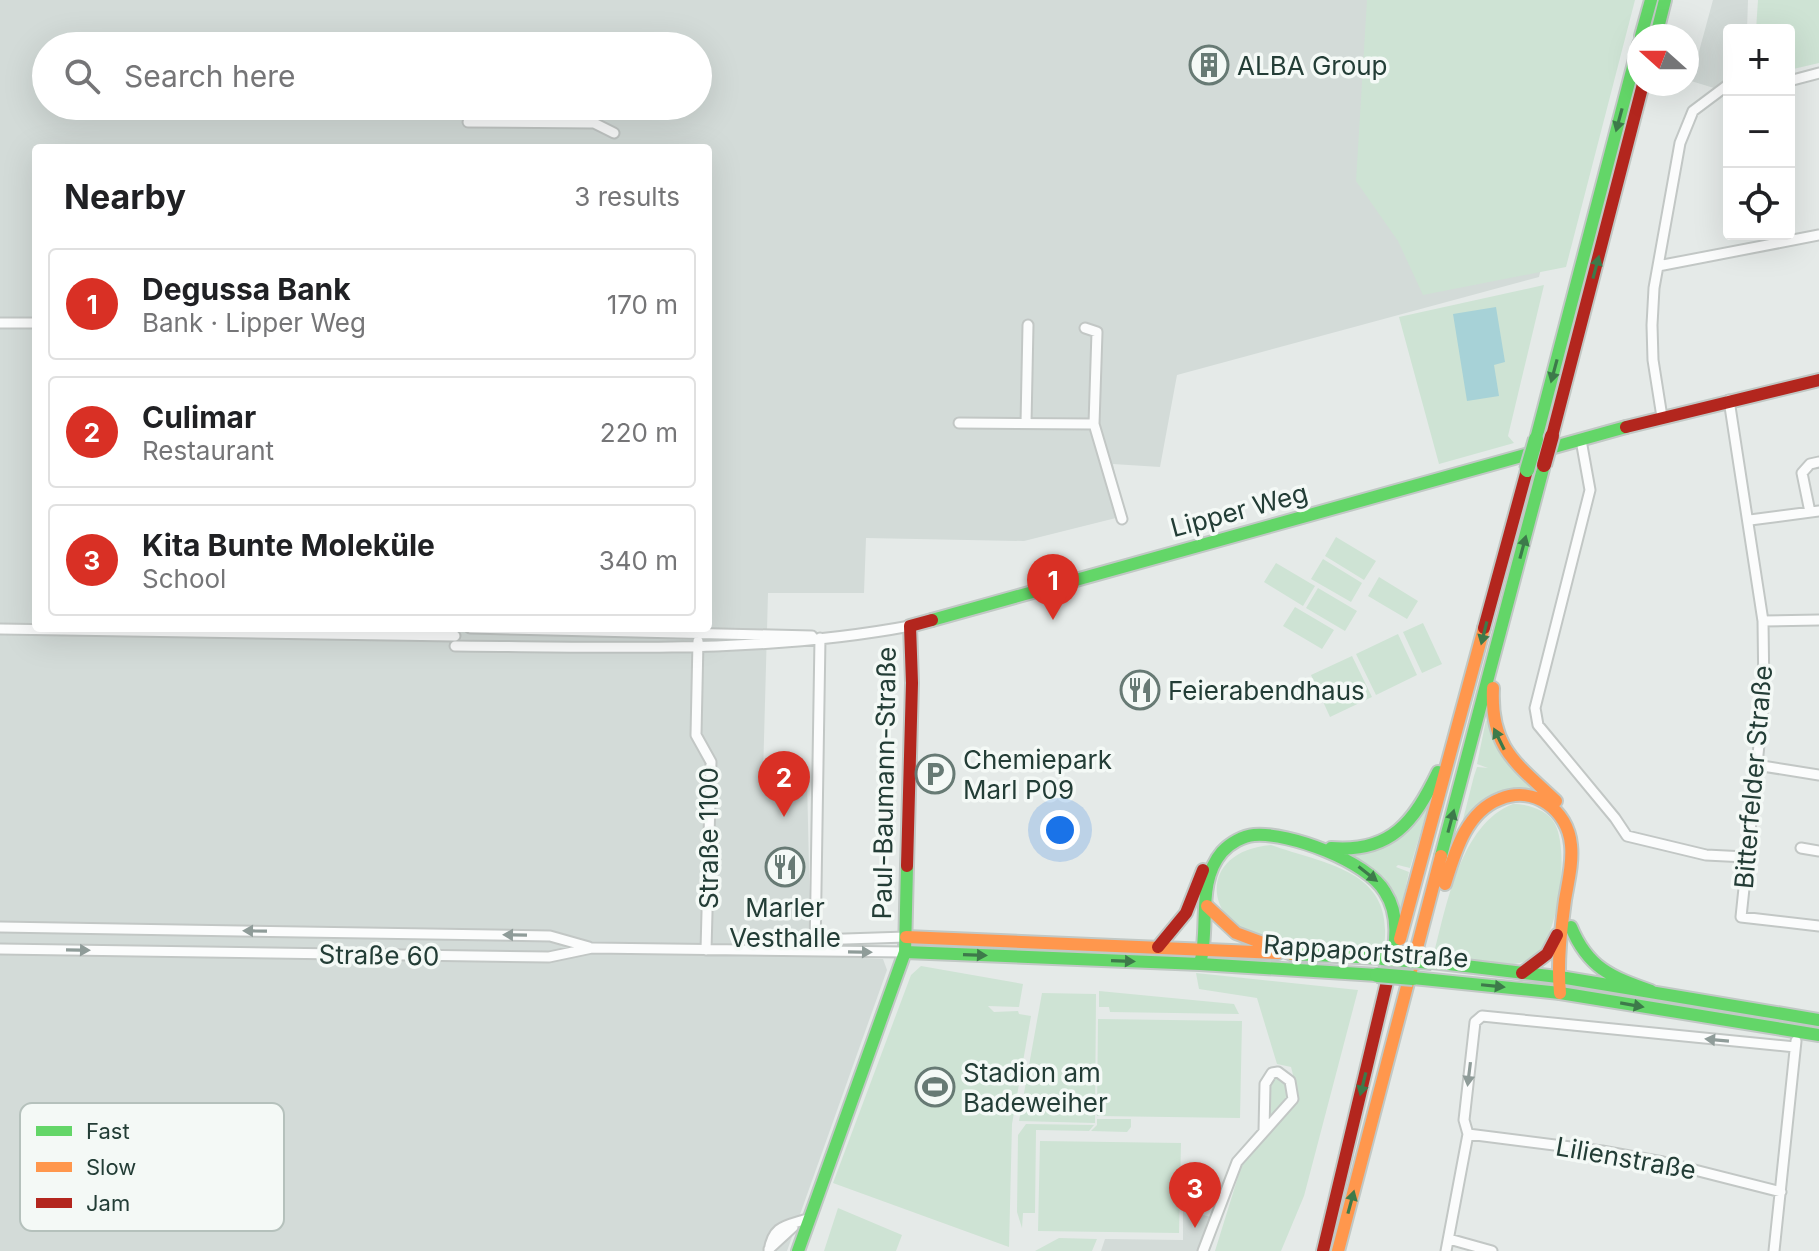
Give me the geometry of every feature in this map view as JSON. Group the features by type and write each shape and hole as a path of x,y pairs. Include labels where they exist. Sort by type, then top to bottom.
{"main road":[{"path":"1644,24 1651,0"},
{"path":"1659,24 1665,0"},
{"path":"1381,1008 1472,680 1627,90"},
{"path":"1338,1251 1640,96"},
{"name":"Lipper Weg","path":"910,626 1662,417 1819,380"},
{"path":"1503,622 1492,694 1493,727 1513,762 1563,808 1575,828 1580,846 1567,920 1547,954 1522,973"},
{"name":"Paul-Baumann-Straße","path":"798,1251 805,1219 905,952 912,683 910,626"},
{"path":"1158,947 1177,930 1207,859 1226,838 1248,829 1280,830 1327,847 1351,850 1377,845 1406,827 1435,780 1472,680"},
{"path":"1417,950 1430,929 1457,846 1470,823 1484,808 1502,797 1523,794 1540,798 1552,806 1565,823 1571,842 1560,993"},
{"path":"1201,955 1208,879 1223,850 1245,837 1280,837 1361,867 1384,888 1395,914 1394,951 1323,1251"},
{"path":"1200,878 1201,955"},
{"path":"1207,906 1224,927 1245,939 1292,954"},
{"path":"1567,920 1583,955 1595,967 1651,991"},
{"name":"Rappaportstraße","path":"906,937 1158,947 1201,955 1560,993 1819,1035"},
{"name":"Rappaportstraße","path":"905,952 1292,954 1382,958 1651,991 1797,1032 1819,1020"}],"street":[{"path":"1795,79 1819,73"},
{"path":"1662,417 1653,360 1652,325 1658,266 1685,125 1693,111 1723,88"},
{"path":"468,122 594,123 614,133"},
{"path":"1658,266 1819,235"},
{"path":"0,323 32,323"},
{"path":"1026,423 1028,325"},
{"path":"1085,328 1097,332 1094,424 1122,519"},
{"name":"Bitterfelder Straße","path":"1729,400 1750,520 1763,621 1764,697 1741,917 1819,926"},
{"path":"959,423 1094,424"},
{"path":"1581,440 1590,490 1535,708 1538,725 1627,836 1706,855 1746,857"},
{"path":"1750,520 1814,511 1802,473 1810,464 1819,462"},
{"path":"1763,621 1819,620"},
{"name":"Paul-Baumann-Straße","path":"766,640 801,634 820,638 910,626"},
{"path":"0,629 32,630"},
{"path":"114,632 699,647 766,640"},
{"path":"622,632 766,640"},
{"name":"Straße 1100","path":"698,634 696,735 711,762 706,950"},
{"path":"815,946 820,638"},
{"path":"1756,765 1819,775"},
{"path":"1801,848 1819,851"},
{"path":"0,927 550,936 592,948"},
{"name":"Paul-Baumann-Straße","path":"757,950 906,937"},
{"name":"Paul-Baumann-Straße","path":"815,946 905,952"},
{"name":"Straße 60","path":"0,949 549,957 592,948 757,950"},
{"name":"Rappaportstraße","path":"1468,1134 1464,1120 1475,1022 1482,1016 1797,1032"},
{"path":"1774,1251 1797,1032"},
{"path":"1203,1251 1237,1162 1293,1099 1290,1081 1278,1072 1272,1073 1265,1084 1264,1131"},
{"path":"1446,1251 1468,1134"},
{"name":"Lilienstraße","path":"1468,1134 1648,1159 1781,1192"},
{"path":"769,1250 771,1237 777,1230 805,1219"},
{"path":"1449,1239 1492,1251"}],"shaded area":[{"path":"0,0 1603,0 1539,277 1177,375 1160,467 1113,464 1124,516 1024,541 866,538 864,593 768,593 763,776 807,779 811,955 883,959 887,970 787,1251 0,1251"},
{"path":"1713,0 1748,0 1747,24 1723,24 1723,83 1714,88 1699,83 1699,52"},
{"path":"1183,1210 1211,1217 1199,1251 1101,1251 1105,1239 1183,1240"}],"green space":[{"path":"1367,0 1635,0 1566,267 1423,295 1398,241 1356,181"},
{"path":"1758,0 1819,0 1819,63 1795,69 1795,24 1756,24"},
{"path":"1544,285 1508,436 1514,443 1439,464 1399,317"},
{"path":"1336,537 1376,561 1364,580 1325,556"},
{"path":"1323,559 1362,583 1351,602 1311,579"},
{"path":"1276,563 1315,586 1303,606 1264,582"},
{"path":"1379,577 1418,601 1407,619 1368,596"},
{"path":"1318,588 1357,611 1345,631 1306,608"},
{"path":"1295,607 1334,630 1322,649 1283,626"},
{"path":"1423,623 1442,664 1422,673 1403,632"},
{"path":"1398,634 1417,675 1376,695 1356,654"},
{"path":"1352,656 1372,697 1330,717 1311,675"},
{"path":"1486,720 1549,797 1497,795 1458,839 1477,767 1488,768 1477,764"},
{"path":"1513,804 1531,807 1548,815 1559,837 1561,877 1554,920 1547,939 1537,953 1515,964 1492,965 1433,957 1450,892 1468,848 1480,829 1495,814"},
{"path":"1428,807 1410,868 1396,867 1409,872 1400,913 1340,853 1357,855"},
{"path":"1271,845 1337,867 1370,888 1380,904 1385,926 1383,953 1305,949 1275,943 1241,929 1227,917 1219,902 1217,887 1221,872 1231,859 1248,850"},
{"path":"921,966 1023,984 1019,1007 988,1006 994,1012 1018,1011 1019,1014 1031,1016 1012,1124 1009,1247 833,1183 911,975"},
{"path":"1196,973 1358,990 1304,1196 1281,1251 1215,1251 1242,1164 1299,1098 1291,1067 1277,1064 1257,998 1199,989"},
{"path":"1099,991 1234,1004 1239,1014 1110,1012 1109,1007 1099,1007"},
{"path":"1042,993 1096,994 1095,1123 1019,1121"},
{"path":"1098,1019 1242,1021 1240,1118 1097,1116"},
{"path":"1280,1077 1286,1085 1288,1100 1268,1122 1268,1086 1271,1080"},
{"path":"1097,1119 1131,1119 1131,1127 1127,1132 1091,1131 1097,1125"},
{"path":"1026,1124 1094,1125 1089,1131 1036,1130 1035,1213 1023,1213 1022,1228 1017,1212 1018,1135"},
{"path":"1040,1141 1181,1143 1179,1233 1038,1231"},
{"path":"838,1208 902,1235 896,1251 824,1251"},
{"path":"1059,1238 1097,1239 1092,1251 1035,1251"}],"water":[{"path":"1496,307 1505,362 1494,365 1499,396 1467,401 1453,314"}],"traffic: fast":[{"path":"1644,24 1651,0"},
{"path":"1659,24 1665,0"},
{"path":"1536,439 1627,90"},
{"path":"932,620 1626,427"},
{"path":"1527,470 1536,439"},
{"path":"1441,856 1544,465"},
{"path":"1331,848 1370,845 1398,831 1420,806 1438,772"},
{"path":"1200,964 1206,891 1214,864 1222,852 1237,840 1269,835 1326,851 1376,881 1390,901 1395,920 1390,969"},
{"path":"798,1251 905,952 907,866"},
{"path":"1571,927 1593,962 1624,981 1651,991"},
{"path":"905,952 1200,964"},
{"path":"1292,954 1382,958"},
{"path":"1382,958 1432,962"},
{"path":"1432,962 1566,978 1819,1020"},
{"path":"1200,964 1377,975"},
{"path":"1377,975 1413,978"},
{"path":"1413,978 1560,993 1819,1035"}],"traffic: slow":[{"path":"1400,939 1484,628"},
{"path":"1493,688 1496,726 1508,753 1556,801"},
{"path":"1445,884 1464,834 1478,813 1488,805 1500,799 1525,795 1537,798 1556,811 1568,832 1571,852 1560,946 1560,993"},
{"path":"1338,1251 1441,856"},
{"path":"1207,906 1236,933 1292,954"},
{"path":"906,937 1278,953"}],"traffic: jam":[{"path":"1552,436 1640,96"},
{"path":"1626,427 1819,380"},
{"path":"1544,465 1552,436"},
{"path":"1484,628 1527,470"},
{"path":"907,866 912,683 910,626 932,620"},
{"path":"1158,947 1186,913 1203,870"},
{"path":"1522,973 1547,954 1557,935"},
{"path":"1323,1251 1390,969"}],"place":[{"name":"ALBA Group","path":"1209,65"},
{"name":"Degussa Bank","path":"1053,620"},
{"name":"Feierabendhaus","path":"1140,690"},
{"name":"Chemiepark Marl P09","path":"935,774"},
{"name":"Culimar","path":"784,817"},
{"name":"Marler Vesthalle","path":"785,867"},
{"name":"Stadion am Badeweiher","path":"935,1087"},
{"name":"Kita Bunte Moleküle","path":"1195,1228"}]}
